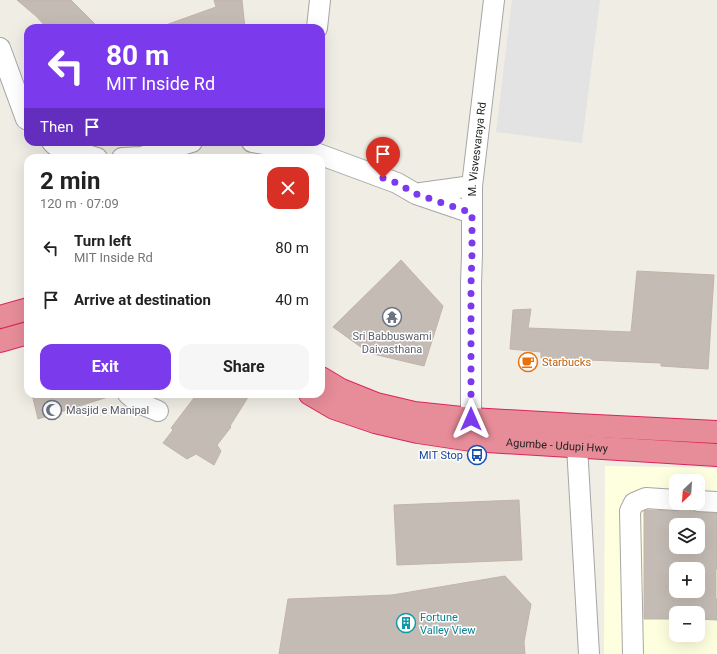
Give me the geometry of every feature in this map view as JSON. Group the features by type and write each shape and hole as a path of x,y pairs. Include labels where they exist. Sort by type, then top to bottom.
{"highway":[{"path":"0,317 24,310"},
{"path":"0,341 24,333"},
{"name":"Agumbe - Udupi Hwy","path":"325,380 341,390 376,404 471,429 577,446 717,455"},
{"name":"Agumbe - Udupi Hwy","path":"317,398 334,408 375,422 418,432 576,425 717,432"}],"street":[{"path":"317,24 320,0"},
{"name":"M. Visvesvaraya Rd","path":"471,429 472,186 494,0"},
{"path":"0,48 24,113"},
{"path":"58,146 84,154"},
{"path":"154,154 179,146"},
{"path":"300,146 312,147 397,183 416,194 472,213"},
{"path":"416,194 472,186"},
{"path":"133,398 139,403 158,411"},
{"path":"577,446 589,654"},
{"path":"633,654 630,511 634,503 646,498 669,500"},
{"path":"705,501 717,502"}],"shaded area":[{"path":"512,0 600,0 582,143 496,132"},
{"path":"605,466 717,468 717,654 604,654"}],"building":[{"path":"17,0 71,0 95,24 43,24"},
{"path":"214,0 242,0 245,24 169,24 216,7"},
{"name":"Sri Babbuswami Daivasthana","path":"401,260 443,306 424,366 369,353 333,327"},
{"path":"637,271 714,275 708,369 661,366 661,363 541,358 541,352 510,349 513,310 531,309 528,328 631,332"},
{"name":"Masjid e Manipal","path":"33,398 105,398 38,419"},
{"path":"194,398 248,398 230,426 231,427 217,445 221,451 214,465 196,454 187,459 163,443 173,430 171,428"},
{"path":"519,500 522,560 397,565 394,505"},
{"path":"691,510 697,512 717,513 717,620 705,619 705,606 669,606 669,619 644,619 644,511"},
{"name":"Fortune Valley View","path":"505,576 531,604 524,642 525,654 279,654 288,599 392,595"}],"place":[{"name":"Sri Babbuswami Daivasthana","path":"392,317"},
{"name":"Starbucks","path":"528,362"},
{"name":"Masjid e Manipal","path":"52,410"},
{"name":"MIT Stop","path":"477,455"},
{"name":"Fortune Valley View","path":"406,623"}],"route":[{"path":"383,178 397,183 416,194 472,213 471,419"}]}
